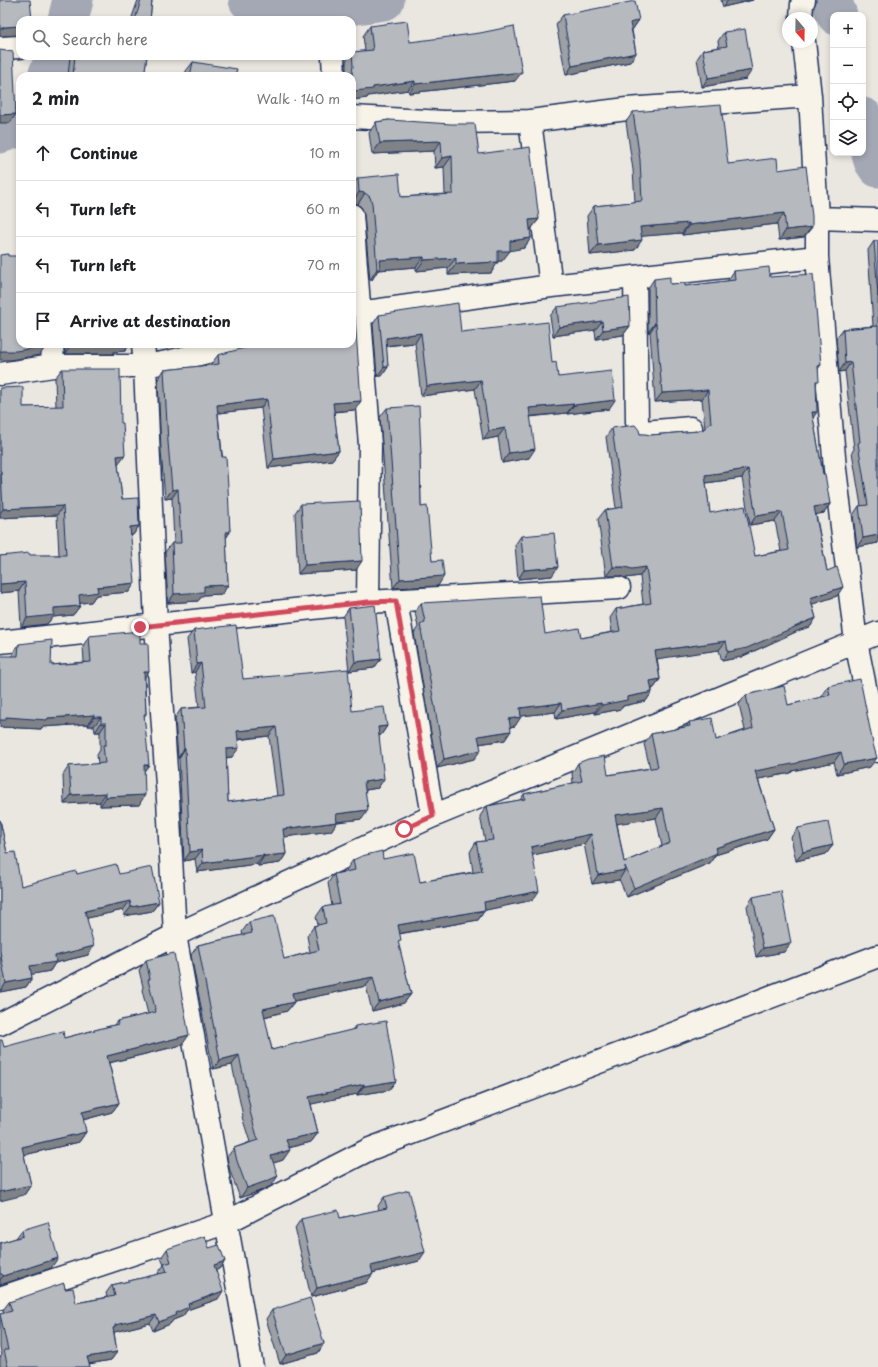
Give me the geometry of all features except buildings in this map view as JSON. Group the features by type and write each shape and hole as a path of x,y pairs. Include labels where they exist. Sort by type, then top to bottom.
{"street":[{"path":"801,12 804,0"},
{"path":"0,48 16,47"},
{"path":"805,48 810,96 817,218 817,257 835,469 856,642 878,751"},
{"path":"332,60 334,72"},
{"path":"356,117 444,122 530,121 626,109 810,96"},
{"path":"530,121 550,286"},
{"path":"817,218 878,220"},
{"path":"368,602 370,445 356,313 550,286 817,257"},
{"path":"635,276 638,422 640,429 644,432 691,428"},
{"path":"52,348 53,366"},
{"path":"143,348 156,625 168,799 175,935 225,1223 252,1367"},
{"path":"0,374 53,366 145,366 172,361 222,348"},
{"path":"0,642 368,602 619,588"},
{"path":"396,601 433,816"},
{"path":"0,1024 175,935 433,816 878,633"},
{"path":"0,1298 225,1223 370,1149 878,956"}],"waterway":[{"path":"69,16 73,0"},
{"path":"249,0 291,9 350,5 384,0"},
{"path":"831,0 836,12"},
{"path":"50,72 54,60"},
{"path":"864,120 874,161 878,167"},
{"path":"0,133 16,127"}],"route":[{"path":"140,627 368,602 396,601 433,816 404,829"}]}
